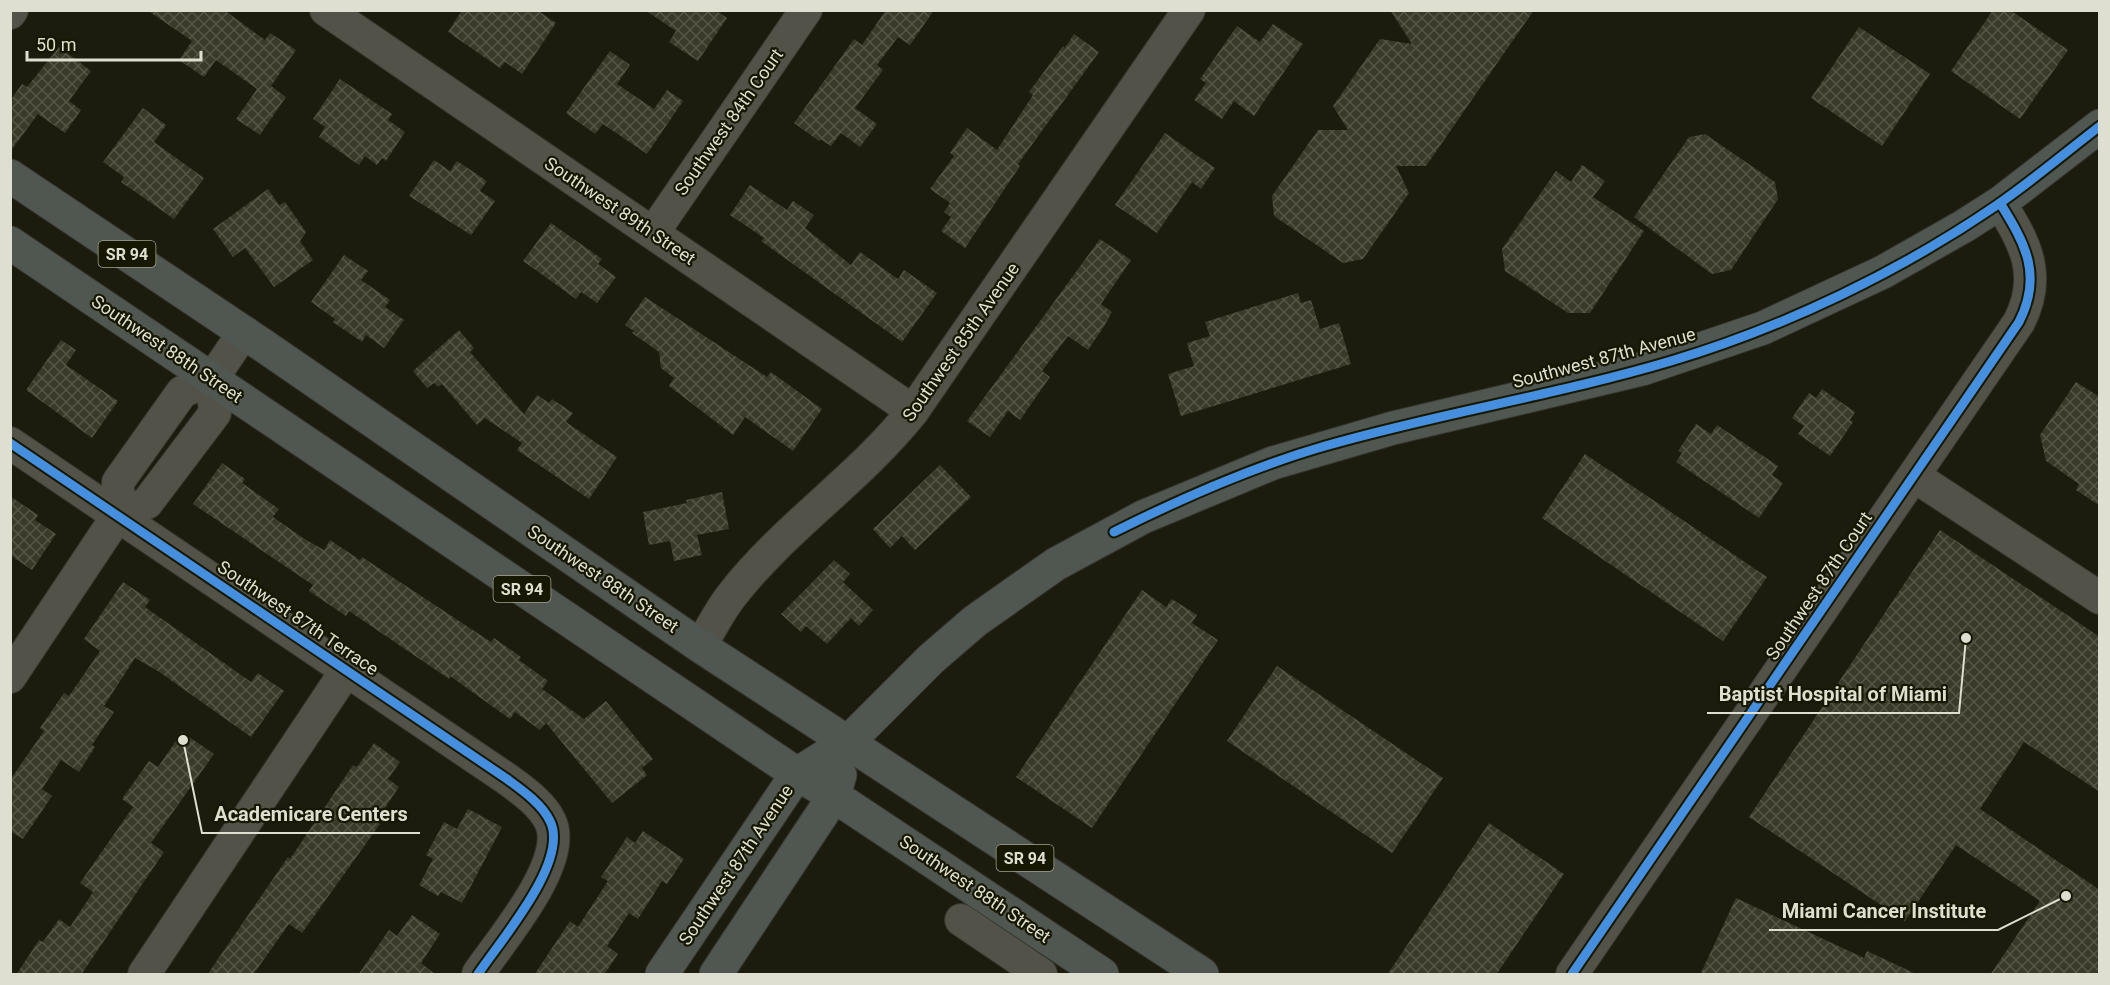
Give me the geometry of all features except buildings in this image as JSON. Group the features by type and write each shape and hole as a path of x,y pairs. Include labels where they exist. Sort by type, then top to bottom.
{"main road":[{"name":"Southwest 87th Avenue","path":"662,975 797,774 848,742 931,658 975,621 1050,568 1143,517 1251,472 1323,447 1642,369 1742,336 1814,306 1883,272 2000,203 2100,126"},
{"name":"Southwest 88th Street","path":"10,176 244,332 700,646 1202,975"},
{"name":"Southwest 88th Street","path":"10,243 797,774 834,796 1083,969"},
{"path":"716,975 834,796 848,742"}],"street":[{"name":"Southwest 89th Street","path":"327,10 914,411"},
{"name":"Southwest 84th Court","path":"653,233 806,10"},
{"name":"Southwest 85th Avenue","path":"700,646 738,588 791,532 872,458 914,411 1189,10"},
{"name":"Southwest 87th Court","path":"1572,975 2019,322 2026,304 2030,278 2027,251 2020,234 2000,203"},
{"path":"10,676 118,515 147,502 215,413 212,379 244,332"},
{"name":"Southwest 87th Terrace","path":"10,443 507,779 541,808 550,821 553,833 552,853 543,877 478,975"},
{"path":"1914,476 2100,598"},
{"path":"144,975 346,671"},
{"name":"Southwest 88th Street","path":"961,920 1041,975"}],"cycle path":[{"path":"1114,532 1218,484 1298,454 1368,434 1628,373 1756,332 1881,275 1960,230 2010,196 2100,126"},
{"path":"1572,974 2019,322 2030,289 2028,260 2017,232 2000,203"},
{"path":"10,443 507,779 542,809 550,821 554,838 542,878 516,922 478,974"}],"place":[{"name":"Baptist Hospital of Miami","path":"1966,638"},
{"name":"Academicare Centers","path":"183,740"},
{"name":"Miami Cancer Institute","path":"2066,896"}]}
